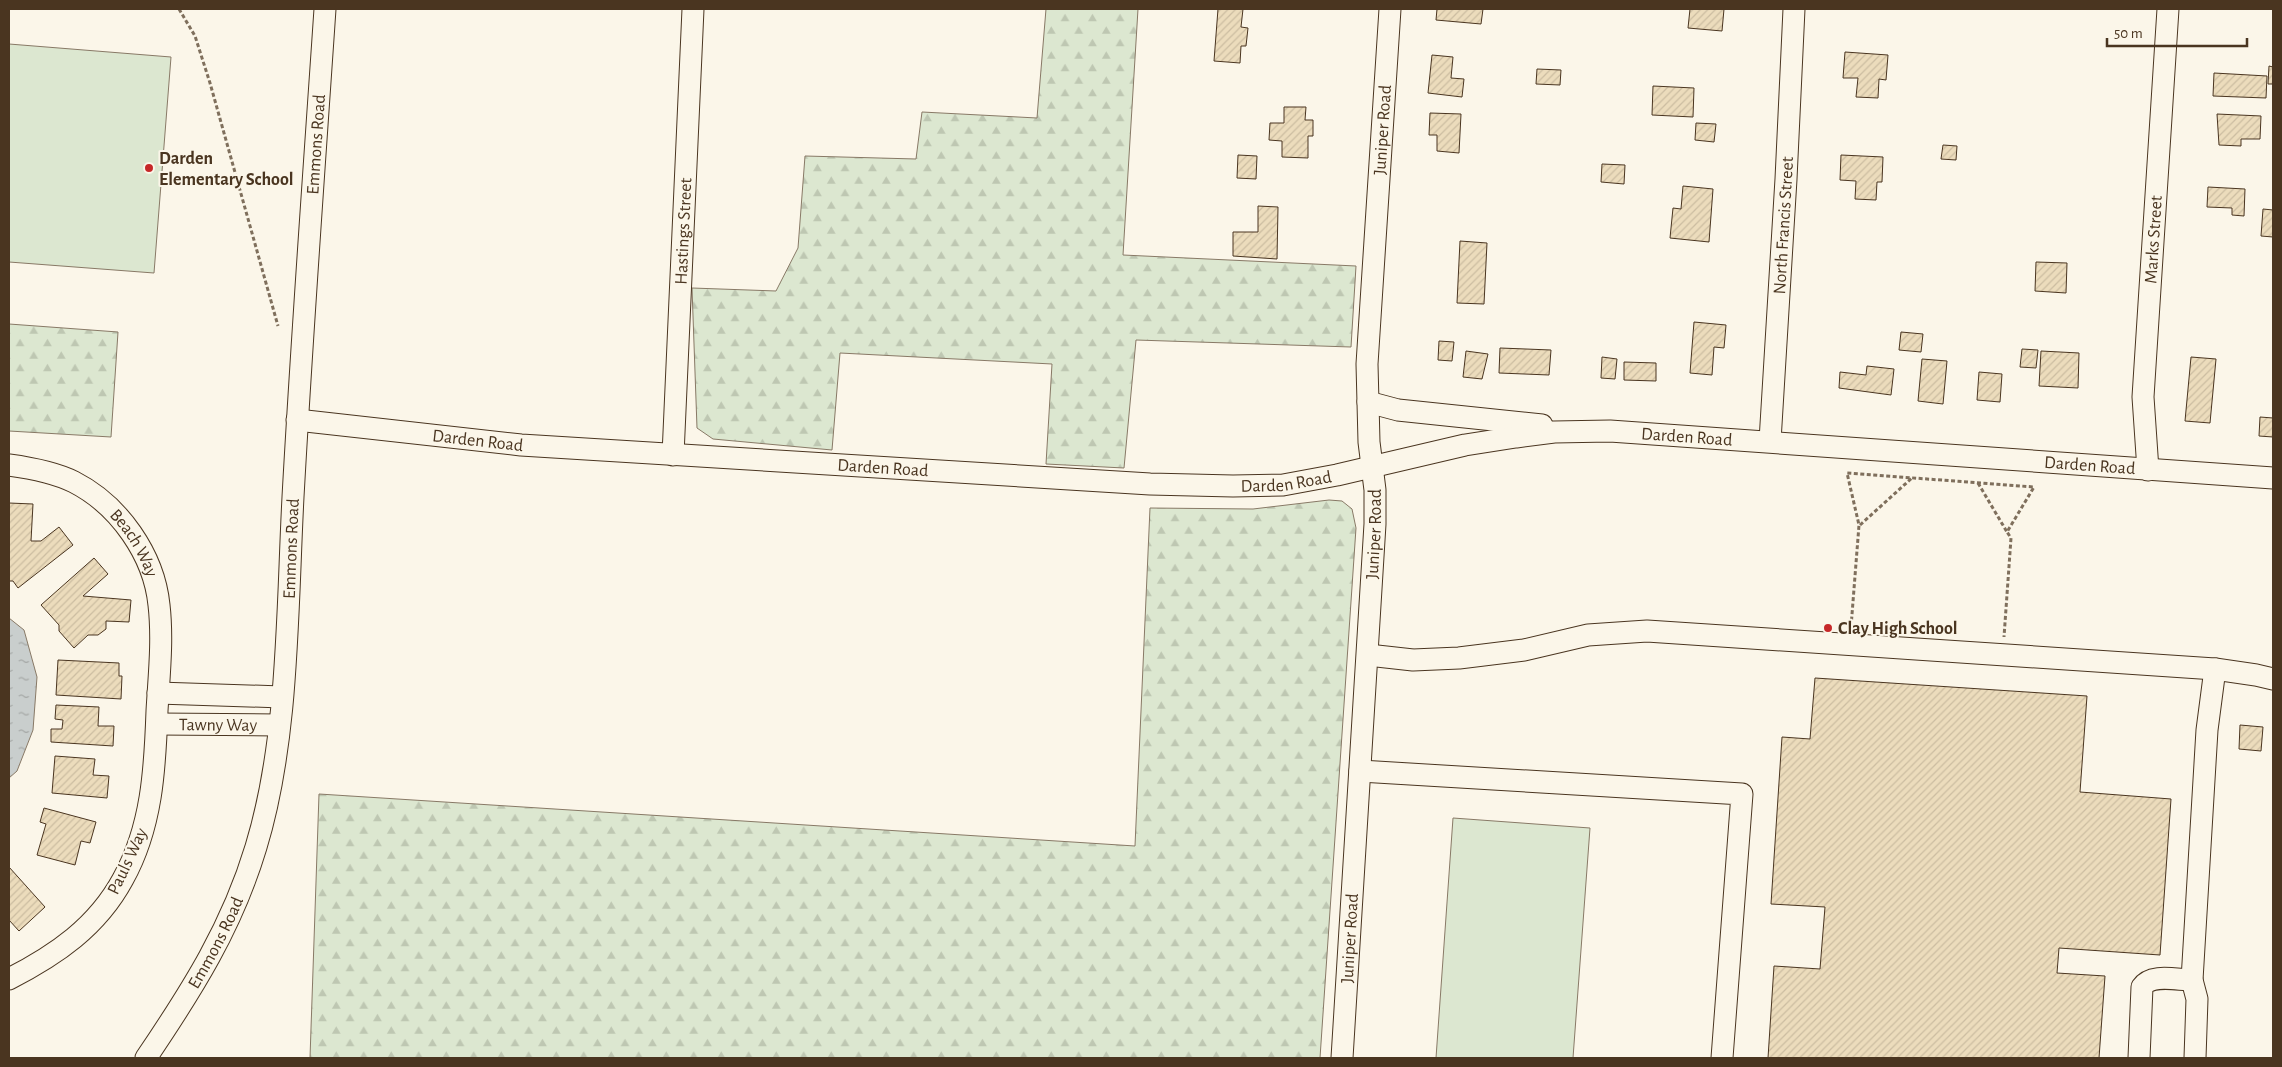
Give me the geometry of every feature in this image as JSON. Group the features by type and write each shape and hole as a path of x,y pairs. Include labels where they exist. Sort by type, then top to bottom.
{"street":[{"name":"Emmons Road","path":"146,1058 188,996 212,955 239,894 256,847 271,787 282,697 297,420 325,9"},
{"name":"Hastings Street","path":"672,455 693,9"},
{"name":"Juniper Road","path":"1342,1058 1375,524 1375,490 1372,467 1367,364 1390,9"},
{"name":"North Francis Street","path":"1770,441 1794,9"},
{"name":"Marks Street","path":"2148,470 2143,397 2168,9"},
{"path":"1368,402 1398,410 1437,415 1610,431"},
{"name":"Darden Road","path":"297,420 521,445 1140,484 1224,486 1283,484 1337,475 1465,445 1508,438 1554,432 1610,431 2273,478"},
{"name":"Beach Way","path":"9,465 29,468 74,483 118,516 134,537 146,561 159,604 157,724"},
{"path":"1368,655 1413,660 1459,658 1524,650 1588,635 1647,631 2215,669 2256,675 2273,680"},
{"path":"2196,1058 2197,999 2192,980 2207,730 2215,669"},
{"path":"158,692 282,697"},
{"name":"Tawny Way","path":"157,724 279,725"},
{"name":"Pauls Way","path":"9,979 55,953 81,934 107,904 123,879 141,841 149,812 157,724"},
{"path":"1360,771 1742,794 1722,1058"},
{"path":"2139,1058 2142,987 2145,982 2152,979 2192,980"}],"path":[{"path":"179,9 195,36 210,83 278,326"},
{"path":"1849,645 1859,525 1848,473 2034,487 2007,532"},
{"path":"1859,525 1913,477"},
{"path":"1977,483 2011,538 2003,655"}],"green space":[{"path":"1046,9 1138,9 1123,255 1356,266 1351,347 1136,340 1124,468 1046,464 1052,364 840,353 832,450 713,439 697,428 692,288 776,291 798,248 805,156 916,159 922,112 1037,118"},
{"path":"9,44 171,57 154,273 9,262"},
{"path":"9,324 118,332 111,437 9,431"},
{"path":"1329,500 1342,501 1352,509 1356,528 1320,1058 310,1058 319,794 1135,846 1150,508 1253,509"},
{"path":"1453,818 1590,828 1573,1058 1436,1058"}],"water":[{"path":"9,618 24,630 37,677 33,730 17,771 9,778"}],"building":[{"path":"1218,9 1243,9 1241,27 1248,28 1246,46 1241,46 1240,63 1214,61"},
{"path":"1437,9 1483,9 1481,24 1436,20"},
{"path":"1690,9 1724,9 1722,31 1688,28"},
{"path":"1845,52 1888,55 1886,80 1879,79 1878,98 1856,97 1858,78 1843,78"},
{"path":"1432,55 1453,57 1451,78 1464,79 1462,97 1428,93"},
{"path":"2269,66 2273,67 2273,84 2268,84"},
{"path":"1537,69 1561,70 1560,85 1536,84"},
{"path":"2214,73 2267,76 2266,98 2213,96"},
{"path":"1653,86 1694,88 1693,117 1652,115"},
{"path":"1284,107 1306,107 1305,120 1313,120 1313,136 1308,136 1308,158 1282,157 1282,141 1269,140 1270,123 1284,123"},
{"path":"1430,113 1461,114 1459,153 1437,151 1437,135 1429,135"},
{"path":"2217,114 2261,116 2260,139 2241,139 2241,146 2219,145"},
{"path":"1696,123 1716,124 1714,142 1695,140"},
{"path":"1943,145 1957,146 1956,160 1941,159"},
{"path":"1238,155 1257,156 1256,179 1237,178"},
{"path":"1841,155 1883,157 1882,182 1877,182 1876,200 1855,199 1856,181 1840,180"},
{"path":"1602,164 1625,165 1624,184 1601,182"},
{"path":"1683,186 1713,189 1709,242 1670,238 1673,208 1681,209"},
{"path":"2208,187 2245,189 2244,216 2232,215 2232,208 2207,207"},
{"path":"1258,206 1278,207 1277,259 1233,256 1233,232 1258,232"},
{"path":"2263,209 2273,210 2273,237 2261,236"},
{"path":"1460,241 1487,243 1484,304 1457,303"},
{"path":"2036,262 2067,263 2066,293 2035,291"},
{"path":"1694,322 1726,325 1724,348 1714,347 1712,375 1690,373"},
{"path":"1901,332 1923,334 1921,352 1899,350"},
{"path":"1439,341 1454,342 1452,361 1438,360"},
{"path":"1500,348 1551,350 1549,375 1499,373"},
{"path":"2022,349 2038,350 2036,368 2020,367"},
{"path":"1466,351 1488,354 1482,379 1463,377"},
{"path":"2041,351 2079,353 2078,388 2039,386"},
{"path":"1602,357 1617,359 1615,379 1601,378"},
{"path":"2191,357 2216,359 2210,423 2185,421"},
{"path":"1922,359 1947,361 1943,404 1918,401"},
{"path":"1624,362 1656,363 1656,381 1624,380"},
{"path":"1867,366 1894,369 1891,395 1839,388 1840,372 1866,375"},
{"path":"1979,372 2002,374 2000,402 1977,400"},
{"path":"2260,417 2273,418 2273,437 2259,436"},
{"path":"9,503 33,504 31,541 41,541 59,527 73,545 18,588 13,581 9,581"},
{"path":"94,558 108,574 83,596 131,600 129,622 106,621 106,629 98,635 88,635 74,648 59,631 59,625 41,605"},
{"path":"58,660 119,663 119,676 122,676 121,699 56,695"},
{"path":"1815,678 2087,696 2080,792 2171,799 2160,955 2059,948 2057,973 2105,976 2099,1058 1768,1058 1774,966 1820,969 1825,907 1771,904 1782,737 1810,739"},
{"path":"56,705 99,707 98,726 114,726 113,746 51,742 51,729 62,729 63,720 55,719"},
{"path":"2240,725 2263,727 2261,751 2239,749"},
{"path":"55,756 95,759 93,775 109,776 107,798 52,793"},
{"path":"44,808 96,822 90,843 81,841 75,865 37,855 46,824 40,822"},
{"path":"9,867 45,907 19,931 9,920"}],"place":[{"name":"Darden Elementary School","path":"149,168"},
{"name":"Clay High School","path":"1828,628"}]}
